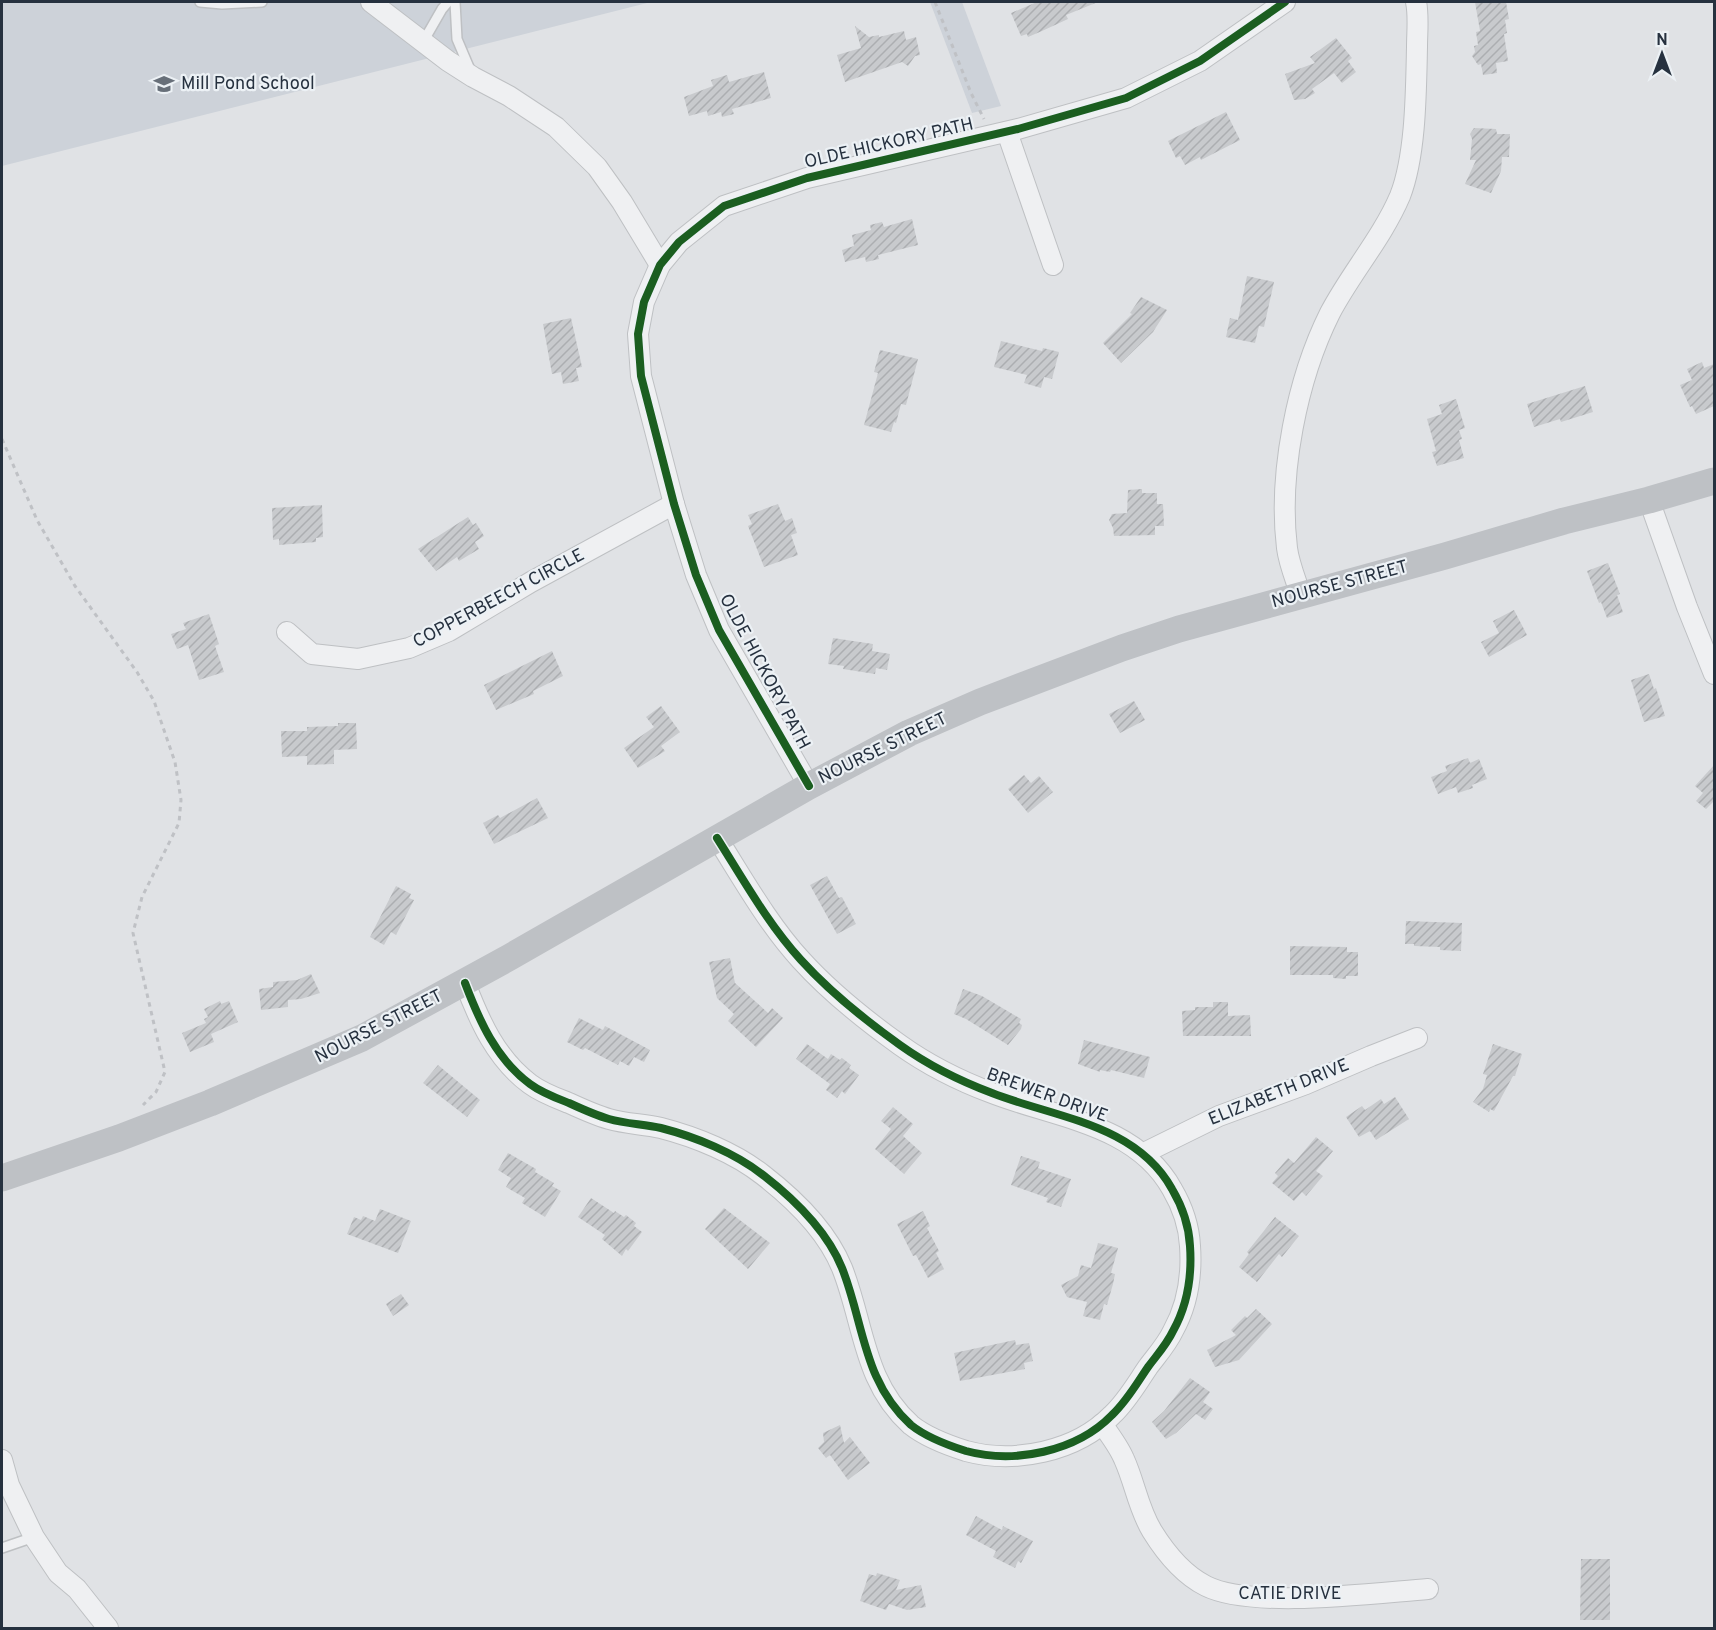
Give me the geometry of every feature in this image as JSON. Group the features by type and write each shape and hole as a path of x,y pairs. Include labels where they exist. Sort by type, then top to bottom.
{"main road":[{"name":"NOURSE STREET","path":"2,1178 119,1138 322,1057 382,1029 809,786 909,733 1006,692 1154,637 1570,519 1714,481"}],"street":[{"path":"371,2 473,77 509,96 556,128 597,167 622,202 660,265"},
{"name":"OLDE HICKORY PATH","path":"809,786 719,630 696,575 674,504 646,397 640,366 638,334 644,302 660,265 679,242 724,206 807,178 1000,134 1126,98 1200,61 1285,2"},
{"path":"1301,596 1287,551 1285,522 1286,478 1298,403 1312,352 1326,322 1386,224 1400,195 1408,170 1417,65 1416,2"},
{"path":"1000,134 1053,265"},
{"path":"1649,500 1714,674"},
{"name":"COPPERBEECH CIRCLE","path":"287,632 312,654 358,659 410,648 449,631 531,582 674,504"},
{"name":"BREWER DRIVE","path":"465,983 489,1036 504,1058 531,1085 544,1093 609,1119 661,1128 721,1150 747,1164 786,1194 813,1222 834,1251 850,1292 871,1368 895,1408 924,1434 952,1446 1003,1457 1031,1454 1059,1447 1089,1433 1120,1407 1134,1389 1175,1328 1185,1300 1190,1272 1190,1245 1183,1212 1168,1181 1144,1153 1124,1139 992,1094 945,1072 902,1046 840,998 800,959 766,915 717,838"},
{"name":"ELIZABETH DRIVE","path":"1144,1153 1219,1116 1306,1084 1417,1038"},
{"name":"CATIE DRIVE","path":"1102,1424 1124,1459 1137,1501 1153,1534 1189,1575 1208,1587 1234,1595 1258,1597 1348,1595 1428,1589"},
{"path":"2,1460 5,1486 34,1537 58,1573 77,1589 108,1629"}],"lane":[{"path":"201,2 222,4 262,2"},
{"path":"423,42 441,9 448,2"},
{"path":"455,2 458,39 473,77"},
{"path":"2,1548 34,1537"}],"path":[{"path":"935,2 971,93 1000,134"},
{"path":"2,439 37,520 75,586 137,672 154,701 175,762 182,800 179,823 142,897 133,933 165,1072 156,1092 143,1105 134,1110"}],"shaded area":[{"name":"Mill Pond School","path":"2,2 651,2 2,166"},
{"path":"930,2 962,2 1001,106 972,113"}],"building":[{"path":"1037,2 1098,2 1066,15 1068,19 1042,31 1028,37 1027,34 1021,36 1011,13"},
{"path":"1475,2 1506,2 1509,19 1505,20 1507,33 1504,34 1508,61 1496,63 1497,73 1483,75 1481,64 1478,65 1472,56 1475,52 1474,46 1478,45 1476,32 1480,31"},
{"path":"855,26 869,37 904,31 906,40 916,37 920,55 915,56 908,66 902,62 845,82 837,55 861,48"},
{"path":"1336,38 1352,58 1348,61 1356,72 1342,83 1334,73 1312,89 1315,93 1305,99 1294,100 1285,74 1315,63 1310,57"},
{"path":"764,72 771,98 732,109 734,114 722,117 721,112 708,116 707,111 689,116 684,97 713,86 711,80 727,75 729,82"},
{"path":"1226,112 1240,140 1201,160 1200,157 1185,165 1180,156 1176,158 1168,141"},
{"path":"1474,128 1496,129 1497,134 1510,134 1509,157 1502,157 1501,171 1491,193 1465,184 1476,160 1470,160 1472,139 1470,134"},
{"path":"912,219 918,245 878,255 879,259 866,262 865,257 845,262 842,250 854,246 852,235 871,230 870,225 882,222 884,227"},
{"path":"1247,276 1274,282 1264,327 1259,326 1255,343 1226,337 1230,318 1238,320"},
{"path":"1141,297 1167,310 1153,332 1121,363 1103,343 1132,314 1130,313"},
{"path":"571,318 582,367 576,368 579,381 563,384 561,372 552,374 543,324"},
{"path":"1001,341 1042,351 1043,348 1059,352 1052,379 1044,377 1041,388 1024,383 1027,375 994,367"},
{"path":"880,350 918,359 906,405 901,404 891,432 864,425 878,373 874,372"},
{"path":"1702,362 1704,368 1714,364 1714,406 1696,414 1692,406 1690,407 1680,385 1692,380 1687,369"},
{"path":"1585,386 1593,412 1561,422 1560,419 1534,427 1527,404"},
{"path":"1456,399 1465,428 1459,430 1464,458 1437,466 1432,452 1436,451 1427,419 1442,414 1439,405"},
{"path":"1142,489 1142,493 1157,493 1157,504 1163,504 1164,526 1155,526 1155,535 1114,536 1109,520 1112,514 1127,513 1128,490"},
{"path":"778,504 785,521 792,518 797,533 791,535 798,555 764,567 748,526 752,524 748,515"},
{"path":"322,505 323,537 316,538 316,542 279,545 279,539 273,540 272,508"},
{"path":"468,517 473,525 476,523 484,536 475,542 479,549 459,561 457,557 436,571 418,549"},
{"path":"1608,563 1620,594 1617,595 1623,612 1607,618 1587,571"},
{"path":"1514,610 1527,635 1489,657 1481,642 1499,633 1493,621"},
{"path":"209,614 219,644 215,646 224,672 199,680 188,645 177,649 171,634 186,629 183,623"},
{"path":"833,638 873,644 872,651 890,654 887,670 876,668 875,674 828,664"},
{"path":"552,651 563,676 533,691 534,694 496,710 484,685"},
{"path":"1649,674 1665,716 1644,722 1631,680"},
{"path":"1134,701 1145,720 1120,733 1109,714"},
{"path":"661,706 680,732 661,746 665,751 638,768 624,748 654,727 646,717"},
{"path":"338,723 356,723 357,749 334,750 334,764 307,765 307,756 282,757 281,731 307,731 307,727 338,726"},
{"path":"1468,758 1470,763 1479,759 1487,779 1472,785 1473,788 1458,793 1456,787 1438,794 1431,777 1447,771 1445,766"},
{"path":"1714,765 1714,804 1713,802 1706,809 1696,801 1703,793 1695,786"},
{"path":"1024,775 1031,783 1039,776 1053,792 1028,813 1008,789"},
{"path":"537,798 548,818 494,844 483,823 498,815 500,818"},
{"path":"827,876 839,898 842,897 856,924 837,934 810,885"},
{"path":"396,886 411,894 409,898 414,900 396,935 391,932 384,945 370,937"},
{"path":"1406,921 1462,923 1461,951 1405,944"},
{"path":"1290,946 1347,947 1347,952 1358,952 1358,976 1346,976 1346,979 1333,978 1333,975 1290,975"},
{"path":"730,958 735,983 768,1013 772,1008 783,1018 756,1047 728,1021 734,1014 717,998 709,962"},
{"path":"311,974 320,993 301,999 288,1000 288,1007 261,1010 259,989 273,987 273,982 297,980"},
{"path":"963,989 982,996 1021,1019 1019,1023 1022,1025 1021,1029 1008,1045 954,1014"},
{"path":"220,1001 221,1004 229,1001 238,1022 211,1034 214,1042 190,1052 182,1033 206,1023 204,1019 208,1017 204,1009"},
{"path":"1213,1002 1228,1002 1228,1016 1250,1015 1251,1036 1183,1036 1182,1011 1195,1010 1195,1007 1213,1007"},
{"path":"579,1018 603,1030 605,1026 650,1050 644,1062 634,1057 629,1066 620,1061 618,1065 585,1048 583,1050 567,1042"},
{"path":"1084,1040 1150,1057 1144,1078 1111,1070 1110,1072 1100,1070 1100,1072 1078,1064"},
{"path":"807,1044 828,1059 831,1054 840,1060 842,1058 851,1065 849,1068 859,1075 845,1094 842,1091 837,1098 826,1090 830,1084 796,1059"},
{"path":"1493,1044 1522,1054 1515,1076 1494,1111 1490,1109 1489,1112 1473,1102 1483,1089 1487,1075 1483,1074"},
{"path":"438,1065 480,1100 467,1117 423,1083"},
{"path":"1395,1097 1409,1119 1376,1140 1370,1131 1359,1137 1346,1117 1362,1106 1365,1110 1381,1099 1384,1104"},
{"path":"893,1107 913,1124 903,1136 922,1153 904,1174 875,1149 891,1129 881,1121"},
{"path":"1316,1137 1333,1151 1316,1171 1323,1176 1306,1196 1302,1192 1294,1201 1272,1183 1278,1176 1275,1173 1288,1158 1294,1163"},
{"path":"508,1153 536,1169 535,1172 554,1183 552,1186 561,1191 545,1217 522,1203 525,1198 506,1187 511,1178 498,1170"},
{"path":"1021,1156 1040,1162 1038,1168 1071,1179 1061,1207 1046,1202 1048,1198 1011,1185"},
{"path":"591,1198 614,1213 615,1211 624,1217 626,1215 642,1232 622,1256 602,1239 605,1235 578,1217"},
{"path":"724,1208 770,1243 748,1269 705,1229"},
{"path":"380,1209 411,1221 398,1253 347,1234 354,1217 361,1220 363,1216 375,1221"},
{"path":"923,1211 930,1226 927,1228 939,1251 936,1253 944,1269 928,1278 916,1255 913,1256 897,1224"},
{"path":"1275,1217 1299,1236 1282,1257 1279,1254 1257,1282 1239,1267 1249,1254 1247,1252"},
{"path":"1098,1243 1118,1248 1111,1273 1115,1274 1113,1284 1100,1320 1083,1316 1087,1302 1067,1297 1061,1285 1078,1276 1081,1265 1091,1268"},
{"path":"401,1294 409,1305 393,1316 386,1304"},
{"path":"1256,1309 1272,1324 1239,1360 1215,1367 1207,1350 1236,1335 1231,1330"},
{"path":"1015,1340 1016,1345 1029,1343 1033,1361 1024,1363 1025,1369 960,1381 954,1353"},
{"path":"1190,1378 1210,1392 1203,1402 1213,1409 1205,1420 1196,1414 1166,1439 1152,1422 1164,1411"},
{"path":"840,1425 844,1443 850,1437 870,1463 848,1480 830,1455 826,1458 818,1448 824,1442 823,1433"},
{"path":"976,1516 1002,1530 1003,1526 1033,1541 1021,1563 1018,1561 1015,1568 993,1557 996,1551 966,1535"},
{"path":"1581,1559 1610,1559 1610,1620 1580,1620"},
{"path":"877,1573 900,1580 896,1590 921,1585 926,1607 907,1610 889,1604 886,1610 860,1601 869,1574 876,1576"}],"cycle path":[{"path":"809,786 719,630 696,575 674,504 641,376 638,334 644,302 660,265 679,242 724,206 807,178 1018,129 1126,98 1200,61 1285,2"},
{"path":"465,983 476,1011 498,1051 518,1074 535,1087 589,1112 622,1122 661,1128 715,1147 752,1167 798,1205 819,1229 836,1254 874,1371 895,1408 911,1425 937,1440 966,1451 1004,1456 1044,1452 1081,1438 1097,1428 1127,1398 1168,1340 1182,1311 1189,1279 1190,1246 1184,1216 1172,1189 1157,1167 1138,1150 1116,1137 1068,1117 1017,1102 968,1083 922,1059 874,1026 824,983 789,946 756,901 717,838"}],"place":[{"name":"Mill Pond School","path":"164,84"}]}
